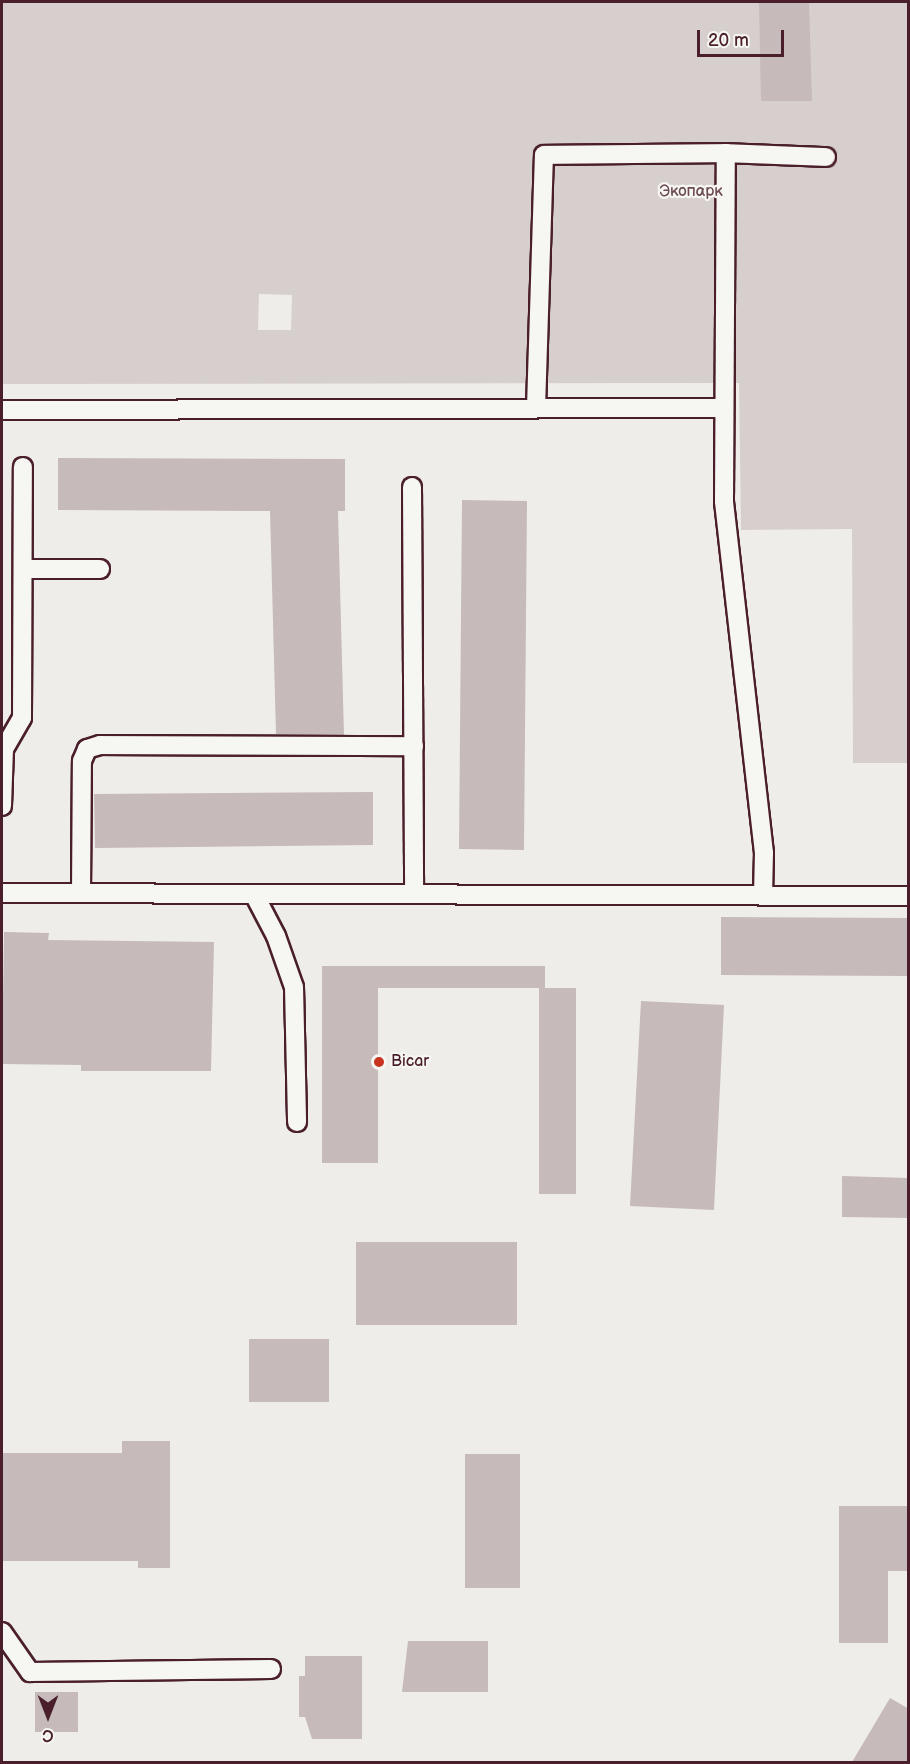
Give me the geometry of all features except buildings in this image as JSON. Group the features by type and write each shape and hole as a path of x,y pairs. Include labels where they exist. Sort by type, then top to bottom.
{"lane":[{"path":"726,153 722,408 729,570 764,853 764,896"},
{"path":"536,408 544,155 726,153 826,157"},
{"path":"2,410 722,408"},
{"path":"2,806 4,749 22,717 23,467"},
{"path":"412,487 414,894"},
{"path":"23,569 100,569"},
{"path":"81,893 82,761 87,749 100,745 414,746"},
{"path":"2,893 909,896"},
{"path":"254,894 276,936 294,987 297,1122"},
{"path":"2,1632 30,1672 271,1669"}],"green space":[{"name":"Экопарк","path":"2,2 908,2 908,763 853,763 852,529 741,530 739,383 2,384","holes":["259,294 292,295 291,330 258,330"]}],"place":[{"name":"Bicar","path":"379,1062"}]}
